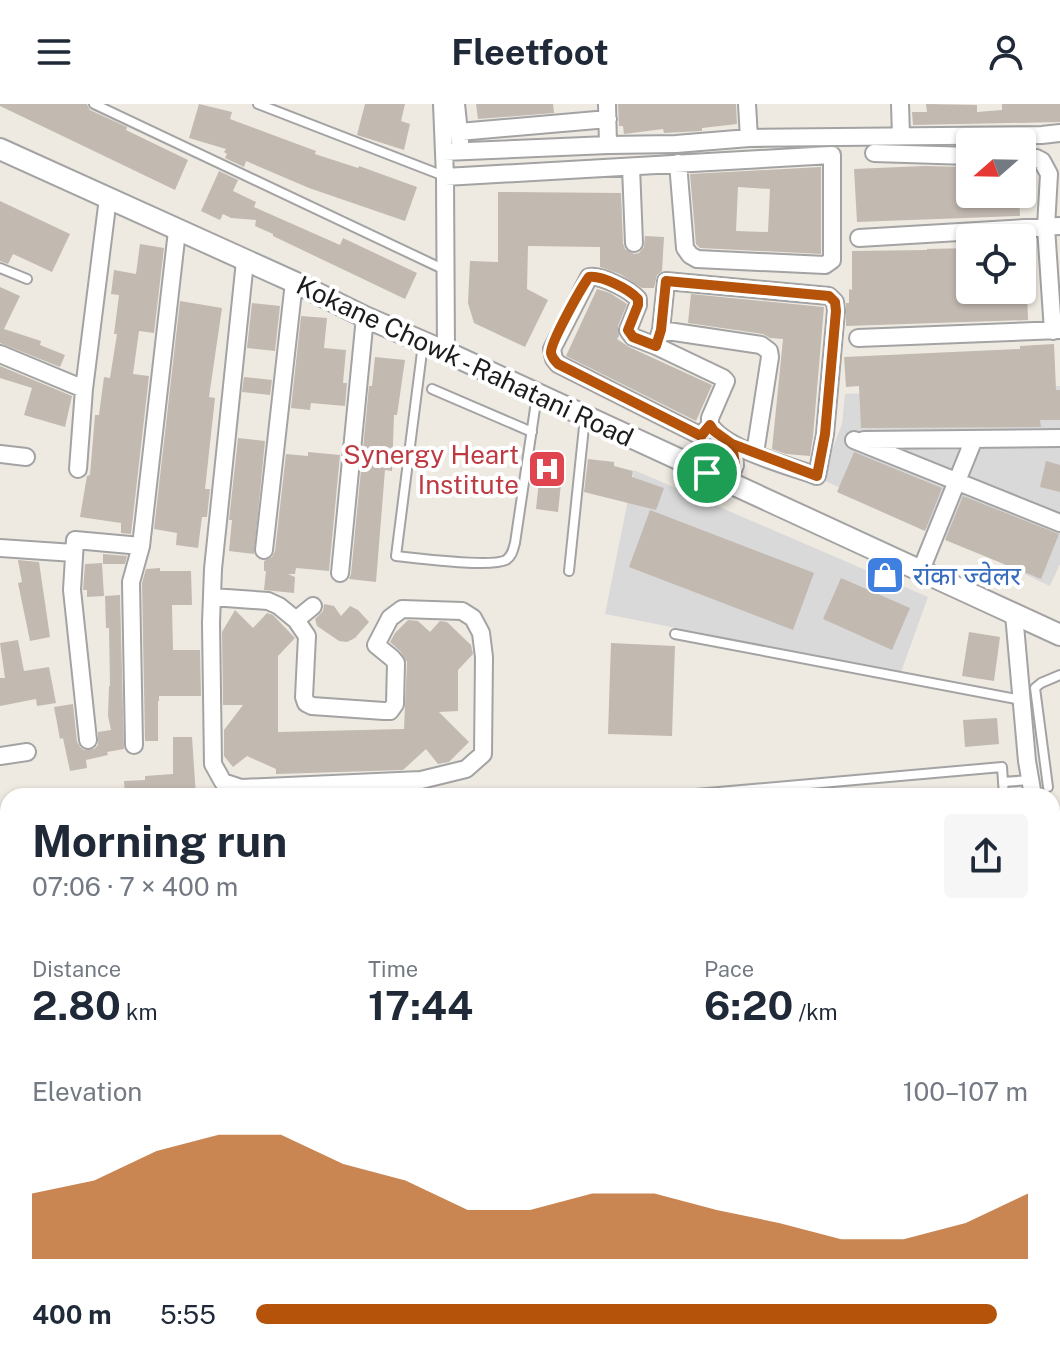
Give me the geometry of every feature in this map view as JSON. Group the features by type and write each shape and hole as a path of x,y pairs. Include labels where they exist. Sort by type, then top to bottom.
{"street":[{"path":"442,104 446,352"},
{"path":"456,104 461,151"},
{"path":"747,104 749,138"},
{"path":"900,104 901,136"},
{"path":"459,132 608,112 608,145"},
{"path":"444,152 676,144 749,138 1060,133"},
{"name":"Kokane Chowk - Rahatani Road","path":"0,149 1060,635"},
{"path":"874,153 956,156"},
{"path":"445,177 678,163 832,155 832,260 825,265 697,259 690,255 685,248 678,163"},
{"path":"858,338 1056,330 1049,174 1042,161 1036,158"},
{"path":"631,167 634,243"},
{"path":"78,469 84,389 108,198"},
{"path":"859,238 1053,227"},
{"path":"134,745 131,582 141,546 177,231"},
{"path":"212,597 268,601 296,620 307,636 306,703 384,711 390,711 395,704 396,663 376,645 390,618 402,609 462,611 473,618 481,633 484,657 483,754 466,769 421,780 241,788 223,782 213,764 212,597 213,569 245,261"},
{"path":"710,425 701,436 558,364 551,353 557,337 586,281 592,276 632,293 638,299 628,330 633,337 761,345 769,351 755,453"},
{"path":"666,281 829,296 835,302 836,311 825,434 817,476 732,444 714,431 710,418 726,381 659,338 666,281"},
{"path":"264,550 294,282"},
{"path":"340,573 365,317"},
{"path":"0,354 84,389"},
{"path":"1060,438 854,440 1060,523"},
{"path":"921,570 974,439"},
{"path":"707,473 714,456 732,444"},
{"path":"728,482 735,465 732,444"},
{"path":"0,454 26,457"},
{"path":"88,740 72,590 75,540 141,546"},
{"path":"0,548 74,553"},
{"path":"296,620 313,606"},
{"path":"1014,614 1031,788"},
{"path":"0,756 27,752"}],"lane":[{"path":"94,104 446,270"},
{"path":"258,104 445,177"},
{"path":"0,268 27,279"},
{"path":"423,342 396,556 484,563 504,561 511,556 537,394"},
{"path":"432,389 532,432"},
{"path":"569,571 585,416"},
{"path":"675,634 1021,700"},
{"path":"1048,787 1035,688 1060,675"},
{"path":"764,788 1002,767 1003,788"},
{"path":"1003,782 1031,788"}],"shaded area":[{"path":"1060,386 1060,564 1050,586 821,479 842,424 845,394"},
{"path":"634,470 928,597 901,672 605,614"}],"building":[{"path":"0,104 87,104 90,110 127,127 126,130 188,160 175,190"},
{"path":"199,104 232,112 230,119 316,151 315,154 417,187 405,221 309,188 246,161 244,167 225,158 226,149 189,138"},
{"path":"365,104 405,104 401,121 410,124 404,150 357,135"},
{"path":"476,104 553,104 554,113 478,119"},
{"path":"618,104 736,104 737,124 702,128 702,131 664,133 663,129 624,134 623,126 619,126"},
{"path":"926,104 977,105 977,112 1002,110 1002,104 1060,104 1060,122 913,125 912,112 927,112"},
{"path":"821,167 821,254 700,248 696,244 690,174","holes":["738,187 770,189 768,232 736,231"]},
{"path":"956,167 956,208 1020,208 1020,216 857,222 854,169"},
{"path":"219,171 238,180 233,191 256,202 254,207 340,245 343,238 417,273 405,299 273,236 255,226 256,220 231,218 223,214 220,220 201,211"},
{"path":"498,192 621,193 625,249 639,253 644,247 645,236 664,237 662,271 657,275 654,288 642,288 620,274 600,267 600,247 528,246 527,289 548,300 525,347 474,323 468,303 470,261 498,262"},
{"path":"0,201 70,234 52,272 13,254 8,264 0,261"},
{"path":"140,244 164,248 154,333 139,331 133,374 149,376 131,534 121,533 121,523 80,517 87,476 90,475 95,415 99,415 104,377 110,378 117,334 114,334 119,295 111,294 114,270 136,274"},
{"path":"956,248 956,304 1027,304 1028,320 846,326 846,303 849,303 849,289 852,290 852,251"},
{"path":"0,287 20,296 4,329 41,341 40,345 65,355 60,367 0,343"},
{"path":"597,289 627,304 618,326 617,339 712,385 696,421 566,356"},
{"path":"691,294 824,307 810,456 772,449 783,339 688,323"},
{"path":"180,301 222,308 209,397 215,398 205,489 210,489 207,517 202,517 198,548 176,545 177,533 154,529"},
{"path":"252,303 280,306 275,351 247,348"},
{"path":"301,316 327,318 324,348 346,350 343,383 347,383 345,406 311,403 310,410 291,408"},
{"path":"1054,344 1060,420 1040,420 1041,427 861,428 859,386 846,387 844,357 1020,349 1020,346"},
{"path":"375,357 405,360 397,415 394,415 392,471 385,470 376,582 349,579 369,386 372,386"},
{"path":"0,366 72,396 65,427 24,415 32,388 0,378"},
{"path":"244,377 272,380 270,395 242,392"},
{"path":"238,438 265,441 254,554 229,551 232,520 229,520"},
{"path":"308,452 340,455 329,571 296,568 295,574 288,574 295,577 294,593 264,590 264,561 272,557 275,551 286,454 308,456"},
{"path":"854,452 942,488 925,531 837,492"},
{"path":"588,459 614,462 614,466 633,471 632,477 664,488 656,510 584,492"},
{"path":"1046,461 1060,465 1060,492 1040,487"},
{"path":"539,481 561,484 558,512 536,509"},
{"path":"963,496 1059,534 1041,579 945,540"},
{"path":"650,510 814,573 793,630 629,567"},
{"path":"103,554 127,556 125,564 103,564"},
{"path":"18,560 39,562 50,637 30,641 18,583 22,582"},
{"path":"102,563 104,596 87,597 87,590 83,590 85,564"},
{"path":"160,568 160,571 191,571 192,605 172,605 173,650 200,650 201,696 159,696 158,741 145,741 142,583 146,569"},
{"path":"841,578 910,608 892,650 823,619"},
{"path":"120,595 124,749 86,760 87,768 70,771 54,707 73,704 77,742 84,750 94,749 98,745 98,732 111,730 108,716 109,628 106,628 105,596"},
{"path":"324,604 334,606 341,616 350,606 369,622 355,638 347,642 339,641 317,626 315,619 323,611"},
{"path":"235,610 253,628 267,613 273,615 295,638 278,656 278,732 404,729 407,662 390,642 408,620 418,621 430,632 440,621 447,622 471,645 473,654 458,670 458,711 439,712 469,742 449,762 438,764 426,749 403,770 276,774 276,769 247,756 233,767 224,756 224,730 243,705 223,705 222,632"},
{"path":"969,632 1000,637 994,681 962,676"},
{"path":"18,640 24,671 49,667 56,703 37,706 36,699 0,706 0,678 5,678 0,643"},
{"path":"611,643 675,646 672,736 608,734"},
{"path":"997,718 999,744 965,747 963,720"},
{"path":"173,737 192,737 195,788 124,788 124,781 173,774"}],"place":[{"name":"Synergy Heart Institute","path":"547,469"},
{"name":"रांका ज्वेलर","path":"885,575"}],"route":[{"path":"707,473 714,456 732,444 817,476 825,434 835,302 829,296 666,281 661,330 656,346 633,337 628,330 638,299 596,276 589,277 557,337 551,353 554,359 558,364 701,436 710,425 732,444 735,465 728,482 707,473"}]}
